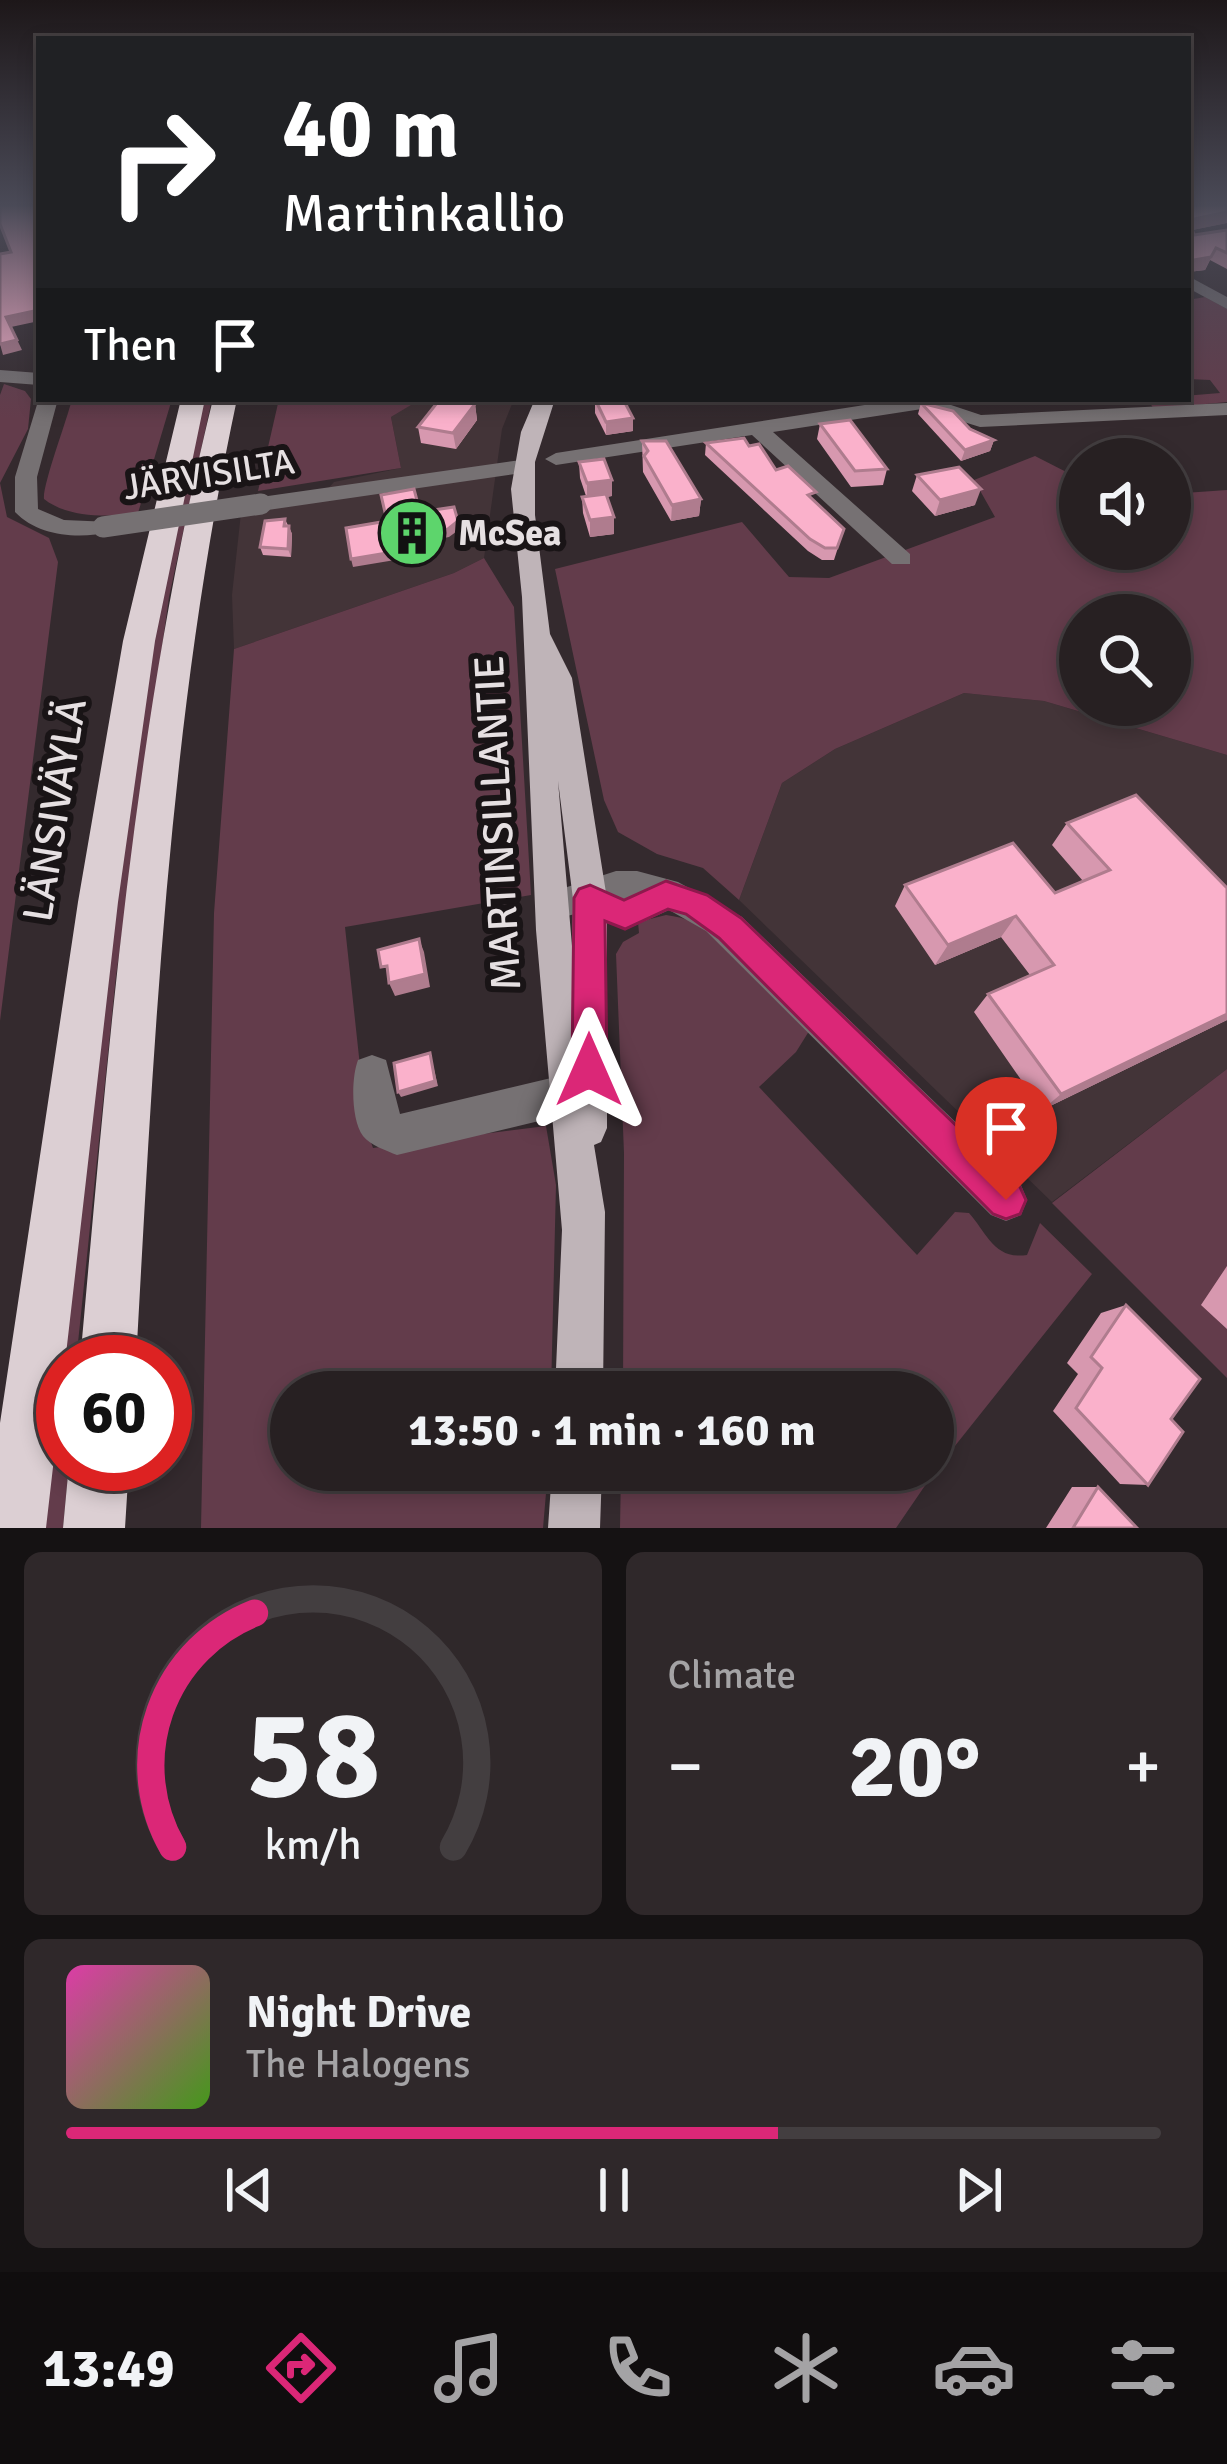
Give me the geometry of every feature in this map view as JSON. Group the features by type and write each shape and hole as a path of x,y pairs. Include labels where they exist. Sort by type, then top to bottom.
{"highway":[{"name":"LÄNSIVÄYLÄ","path":"110,1335 144,897 177,634 203,483 199,402"},
{"name":"LÄNSIVÄYLÄ","path":"15,1528 101,880 139,641 199,402"},
{"path":"203,483 244,402"},
{"path":"94,1528 97,1491"}],"main road":[{"name":"MARTINSILLANTIE","path":"544,402 521,467 520,506 538,625 558,678 583,1229 580,1371"},
{"name":"MARTINSILLANTIE","path":"570,900 568,1094 583,1229"},
{"path":"574,1528 576,1491"}],"street":[{"path":"1191,283 1227,304"},
{"path":"0,376 36,379"},
{"name":"JÄRVISILTA","path":"47,402 26,477 27,512 44,524 70,529 521,467"},
{"path":"556,459 911,402"},
{"path":"923,402 974,420 1004,422 1227,409"},
{"path":"758,429 901,559"},
{"path":"570,900 625,916 666,895 696,904 730,928 1006,1200"},
{"path":"372,1074 378,1123 397,1135 568,1094"}],"shaded area":[{"path":"1205,297 1227,309 1227,402 1154,409 1149,402 1191,402 1191,395 1220,393 1210,380 1191,379 1191,299"},
{"path":"4,384 25,391 31,399 28,429 0,483"},
{"path":"71,402 171,402 138,513 104,516 54,506 44,499"},
{"path":"203,402 211,402 169,597 116,976 79,1335 65,1335 130,787 159,604"},
{"path":"278,402 416,402 391,417 401,468 258,491"},
{"path":"415,402 513,402 502,429 484,558 454,573 234,649 232,595 241,513 316,502 334,482 401,468 391,417"},
{"path":"1035,456 1059,468 1059,570 1191,570 1191,493 1227,490 1227,755 1129,726 1191,726 1191,594 1059,594 1059,705 964,693 835,749 782,783 739,900 703,868 657,854 618,832 604,800 555,569 742,522 789,577 829,578 995,517 974,480"},
{"path":"0,483 7,517 49,538 58,562 0,1021"},
{"path":"484,558 514,607 531,895 345,927 367,1131 373,1148 546,1126 556,1185 552,1371 270,1371 270,1491 546,1491 543,1528 201,1528 214,913 234,649 454,573"},
{"path":"964,693 1044,701 1059,705 1059,726 1129,726 1227,755 1227,1069 1052,1202 739,900 782,783 835,749"},
{"path":"666,915 710,930 746,958 811,1028 796,1052 759,1087 917,1255 955,1212 969,1213 992,1243 1016,1255 1027,1255 1040,1223 1092,1274 954,1447 954,1371 623,1371 624,1153 616,954 623,942 639,933 638,922"},
{"path":"1227,1069 1227,1378 1052,1203"},
{"path":"46,1491 66,1491 63,1528 42,1528"},
{"path":"621,1491 921,1491 896,1528 620,1528"}],"building":[{"path":"0,276 36,276 36,311 6,317 17,340 0,344"},
{"path":"438,402 475,404 453,433 418,427"},
{"path":"596,402 625,402 633,418 606,422"},
{"path":"921,403 953,411 970,429 994,440 965,450"},
{"path":"850,420 887,469 855,471 820,424"},
{"path":"744,438 749,446 759,444 776,470 788,466 816,492 808,495 844,529 837,548 825,548 810,539 706,443"},
{"path":"642,441 666,441 701,499 672,505 644,456 648,451"},
{"path":"604,459 612,480 587,483 579,462"},
{"path":"959,467 981,489 940,500 917,475"},
{"name":"McSea","path":"414,489 420,512 454,507 458,521 448,529 397,539 399,551 351,559 346,528 387,521 381,495"},
{"path":"606,494 614,517 590,520 582,497"},
{"path":"285,519 288,549 260,547 265,521"},
{"path":"1136,795 1227,888 1227,1014 1061,1094 988,994 1054,965 1016,916 948,945 905,885 1013,843 1055,893 1110,870 1067,823"},
{"path":"419,939 425,974 389,983 378,950"},
{"path":"430,1053 435,1081 398,1092 394,1063"},
{"path":"1126,1305 1200,1379 1171,1419 1183,1432 1148,1485 1076,1408 1102,1368 1091,1357"},
{"path":"1098,1487 1137,1528 1073,1528"}],"place":[{"name":"McSea","path":"412,533"}],"route":[{"path":"589,1070 590,898 625,916 666,895 696,904 730,928 1006,1200"}]}
